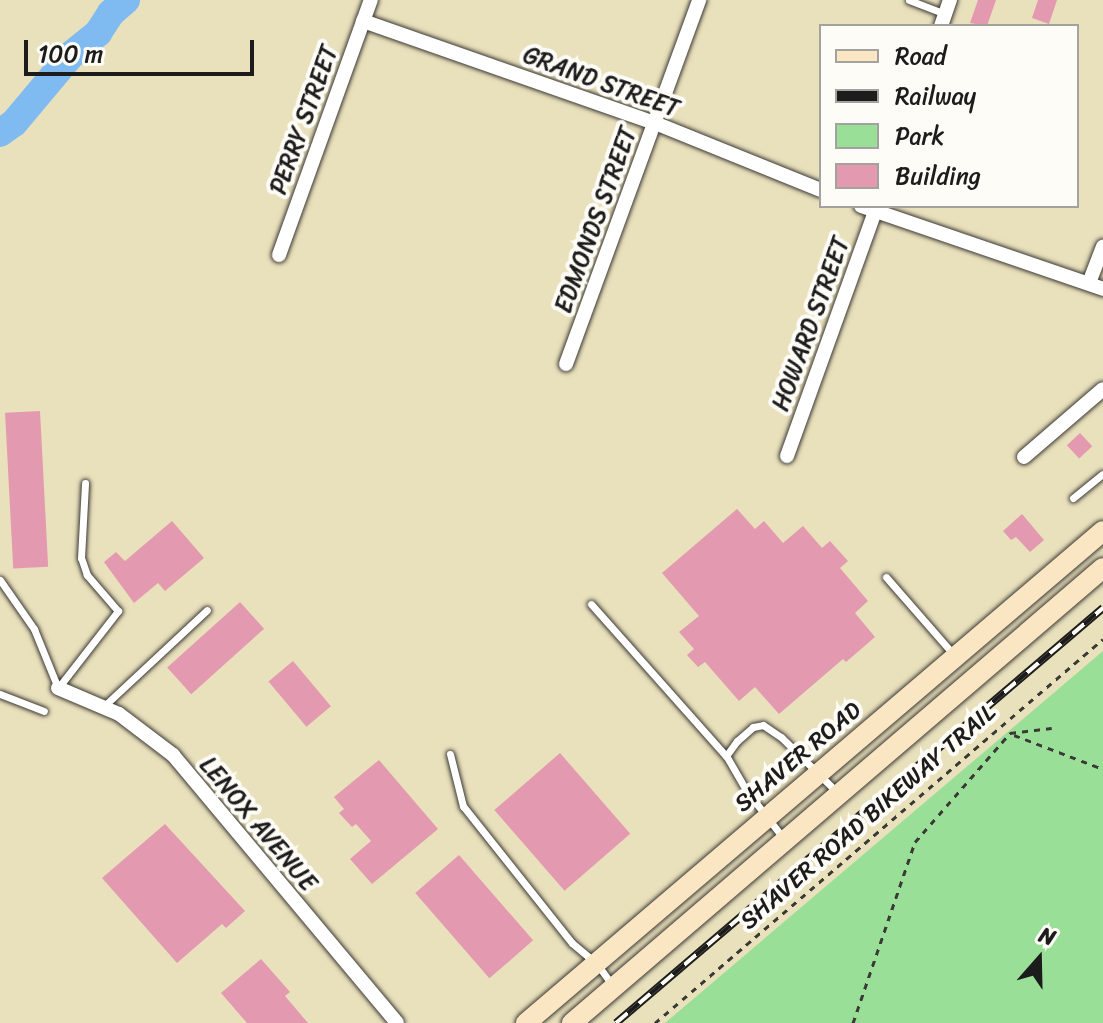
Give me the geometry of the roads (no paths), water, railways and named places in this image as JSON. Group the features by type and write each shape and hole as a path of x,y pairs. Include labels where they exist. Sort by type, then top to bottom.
{"main road":[{"name":"SHAVER ROAD","path":"526,1023 1103,531"},
{"path":"572,1023 1103,568"}],"street":[{"name":"PERRY STREET","path":"279,255 371,0"},
{"name":"EDMONDS STREET","path":"566,364 699,0"},
{"name":"GRAND STREET","path":"363,21 655,123 819,189"},
{"path":"871,208 1096,286 1103,247"},
{"name":"HOWARD STREET","path":"787,456 871,208"},
{"path":"1024,457 1103,389"},
{"name":"LENOX AVENUE","path":"58,688 103,707 144,732 173,755 397,1023"}],"lane":[{"path":"909,0 945,13"},
{"path":"1073,498 1103,474"},
{"path":"0,580 34,629 58,688 118,611 87,575 81,558 85,483"},
{"path":"886,577 956,658"},
{"path":"591,604 726,756 746,790 786,840"},
{"path":"103,707 207,610"},
{"path":"0,694 44,711"},
{"path":"726,756 753,727 763,725 781,737 840,794"},
{"path":"450,754 463,806 572,943 597,964 614,987"}],"waterway":[{"path":"0,133 14,123 71,55 98,33 111,13 126,0"}],"railway":[{"path":"616,1023 1103,608"}]}
